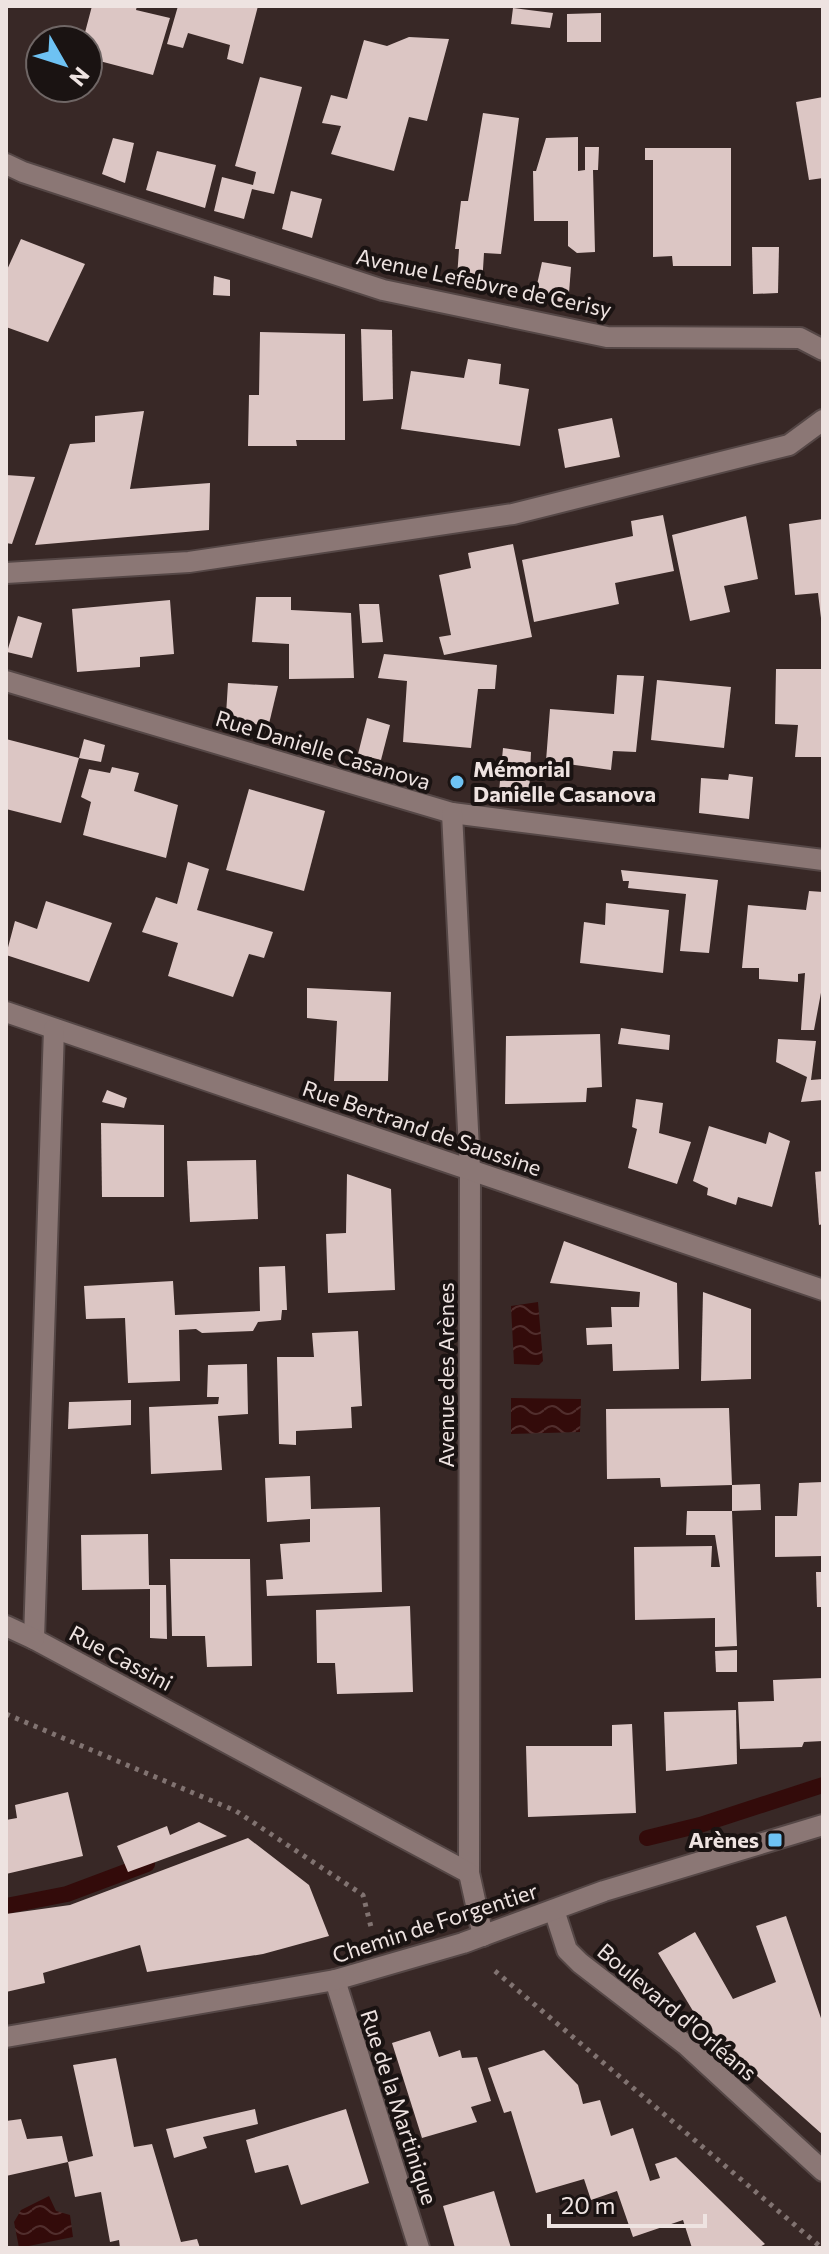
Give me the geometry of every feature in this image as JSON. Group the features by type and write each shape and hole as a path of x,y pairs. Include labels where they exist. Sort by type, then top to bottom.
{"street":[{"name":"Avenue Lefebvre de Cerisy","path":"6,164 383,290 607,337 800,338 823,350"},
{"path":"6,573 189,562 513,514 789,445 823,420"},
{"name":"Rue Danielle Casanova","path":"6,681 452,813 823,860"},
{"name":"Avenue des Arènes","path":"452,813 470,1169 469,1873 483,1936"},
{"name":"Rue Bertrand de Saussine","path":"6,1012 823,1290"},
{"name":"Rue Cassini","path":"54,1029 34,1639 469,1873"},
{"path":"6,1626 34,1639"},
{"name":"Chemin de Forgentier","path":"6,2037 335,1980 483,1936 604,1891 823,1825"},
{"name":"Boulevard d'Orléans","path":"554,1910 567,1950 580,1963 685,2044 823,2171"},
{"name":"Rue de la Martinique","path":"335,1980 419,2248"}],"path":[{"path":"6,1714 236,1811 363,1895 374,1941"},
{"path":"495,1971 822,2248"}],"water":[{"path":"538,1302 543,1361 539,1365 514,1364 511,1306"},
{"path":"511,1398 581,1399 580,1432 511,1434"},
{"path":"49,2196 56,2211 70,2215 73,2237 19,2248 14,2222 21,2210"}],"building":[{"path":"92,6 137,6 136,10 170,18 153,75 104,62 104,24 87,24"},
{"path":"178,6 258,6 243,64 227,59 230,45 188,33 183,48 167,44"},
{"path":"513,8 553,13 550,28 511,24"},
{"path":"601,13 601,42 567,42 567,14"},
{"path":"409,37 449,39 427,121 409,117 394,171 331,154 341,126 322,123 331,95 347,99 364,40 387,46"},
{"path":"260,77 302,87 274,194 252,189 244,219 214,211 222,177 253,185 256,172 235,166"},
{"path":"823,97 823,178 809,180 796,102"},
{"path":"483,113 519,118 501,254 484,253 482,285 457,278 459,249 455,249 461,201 468,201"},
{"path":"578,137 578,171 585,170 585,147 599,147 598,170 593,170 595,252 577,253 568,246 568,221 534,221 533,171 536,171 546,138"},
{"path":"113,138 134,143 125,183 102,174"},
{"path":"645,148 731,148 731,266 673,266 672,256 653,257 653,160 645,160"},
{"path":"157,151 216,165 205,208 146,190"},
{"path":"291,191 322,199 312,238 282,229"},
{"path":"21,239 85,264 48,342 6,327 6,272"},
{"path":"752,247 779,247 778,293 753,294"},
{"path":"542,262 571,267 568,306 534,298"},
{"path":"214,276 230,280 230,296 213,295"},
{"path":"361,329 392,330 393,399 363,401"},
{"path":"260,332 345,334 345,440 296,440 297,446 248,446 249,395 259,395"},
{"path":"468,359 501,364 499,384 529,389 520,446 401,429 411,371 464,378"},
{"path":"144,411 130,489 210,483 209,530 35,545 70,444 95,442 95,416"},
{"path":"612,418 620,457 565,468 558,429"},
{"path":"6,475 35,477 12,544 6,543"},
{"path":"663,515 674,571 615,583 619,604 534,622 522,560 633,536 631,521"},
{"path":"746,516 758,579 724,586 730,612 690,621 672,535"},
{"path":"823,519 821,618 818,593 795,595 789,524"},
{"path":"513,544 532,637 444,655 439,637 451,635 439,575 471,568 468,553"},
{"path":"256,597 291,597 291,610 351,613 354,678 289,679 289,644 252,642"},
{"path":"170,600 174,654 140,657 140,667 77,672 72,609"},
{"path":"359,604 379,604 383,642 362,643"},
{"path":"18,616 42,623 32,658 7,652"},
{"path":"384,654 497,665 495,689 478,689 471,748 403,742 407,681 378,678"},
{"path":"776,669 823,669 823,757 795,757 798,725 775,724"},
{"path":"617,675 644,676 636,752 613,751 611,770 546,761 550,709 614,714"},
{"path":"657,680 731,687 724,748 651,740"},
{"path":"228,683 278,686 268,728 226,715"},
{"path":"367,718 390,725 381,760 358,754"},
{"path":"6,739 79,758 61,823 6,809"},
{"path":"84,739 105,745 101,762 79,758"},
{"path":"503,748 531,752 529,795 499,792"},
{"path":"112,767 139,773 134,791 178,805 166,858 83,835 91,802 81,797 89,769 110,773"},
{"path":"729,774 753,777 749,819 699,813 701,778 728,780"},
{"path":"249,789 325,811 304,891 226,870"},
{"path":"188,862 209,869 197,910 273,932 264,958 249,954 233,997 168,976 178,943 142,932 156,897 177,904"},
{"path":"621,870 718,880 709,953 680,951 686,894 628,888 629,881 623,881"},
{"path":"809,891 823,892 823,982 814,1030 801,1030 805,973 798,974 798,982 759,979 759,968 742,968 748,905 806,910"},
{"path":"46,901 112,923 89,982 6,955 15,921 37,929"},
{"path":"606,903 669,910 663,973 580,963 584,922 605,925"},
{"path":"307,988 391,992 388,1081 334,1081 337,1021 307,1018"},
{"path":"621,1028 670,1035 669,1050 618,1044"},
{"path":"600,1034 602,1087 587,1088 586,1102 505,1104 506,1036"},
{"path":"778,1039 816,1041 811,1080 823,1079 823,1100 801,1102 807,1077 776,1062"},
{"path":"107,1090 127,1098 124,1108 102,1102"},
{"path":"636,1099 663,1103 659,1133 691,1142 677,1184 628,1168 637,1129 632,1127"},
{"path":"101,1123 164,1125 164,1197 102,1197"},
{"path":"709,1126 766,1144 769,1132 790,1141 772,1207 738,1197 736,1205 707,1195 708,1188 693,1181"},
{"path":"256,1160 258,1219 190,1222 187,1161"},
{"path":"823,1171 823,1224 819,1225 815,1172"},
{"path":"347,1174 391,1189 395,1290 328,1293 326,1234 346,1233"},
{"path":"564,1241 677,1283 679,1369 613,1371 612,1344 587,1345 586,1328 612,1327 611,1307 639,1307 640,1292 550,1283"},
{"path":"285,1266 287,1310 282,1310 281,1320 258,1322 253,1331 202,1333 196,1329 179,1330 180,1381 128,1383 125,1318 86,1319 84,1286 173,1281 175,1315 260,1311 259,1267"},
{"path":"703,1292 751,1309 751,1379 701,1381"},
{"path":"358,1331 362,1406 351,1407 352,1428 296,1431 296,1445 279,1444 277,1357 314,1357 312,1333"},
{"path":"247,1364 248,1414 218,1416 222,1470 151,1474 149,1407 218,1404 219,1397 207,1397 208,1365"},
{"path":"131,1400 131,1425 68,1429 69,1402"},
{"path":"729,1408 732,1485 661,1487 660,1478 607,1479 606,1409"},
{"path":"310,1476 311,1509 380,1507 382,1592 267,1596 266,1580 283,1579 280,1544 310,1542 310,1519 267,1522 265,1478"},
{"path":"823,1482 823,1556 775,1557 775,1516 797,1516 799,1483"},
{"path":"760,1484 761,1510 732,1511 732,1485"},
{"path":"687,1511 732,1511 737,1646 715,1647 715,1618 635,1620 634,1547 712,1546 711,1567 720,1567 715,1535 686,1535"},
{"path":"148,1534 149,1585 166,1585 167,1639 150,1638 150,1589 82,1590 81,1535"},
{"path":"170,1559 250,1559 252,1666 207,1667 205,1636 172,1636"},
{"path":"816,1572 823,1572 823,1607 817,1607"},
{"path":"410,1606 413,1692 337,1694 335,1663 317,1663 316,1610"},
{"path":"737,1650 737,1672 716,1672 715,1651"},
{"path":"823,1678 823,1741 804,1742 802,1747 740,1749 738,1702 774,1701 773,1680"},
{"path":"736,1710 737,1764 666,1771 664,1712"},
{"path":"632,1724 636,1813 528,1817 526,1746 612,1746 612,1725"},
{"path":"68,1792 83,1856 6,1874 6,1820 17,1818 15,1805"},
{"path":"199,1822 227,1836 128,1872 117,1846 167,1826 170,1835"},
{"path":"248,1838 309,1885 329,1936 263,1954 147,1972 140,1945 43,1973 45,1983 6,1992 6,1914 70,1905"},
{"path":"786,1916 823,2024 823,2135 692,2018 696,2016 658,1953 695,1932 733,1999 776,1982 756,1926"},
{"path":"430,2031 439,2057 460,2050 462,2058 477,2057 491,2101 471,2107 477,2122 422,2138 392,2043"},
{"path":"544,2050 578,2085 583,2104 600,2100 611,2136 633,2128 650,2181 660,2178 655,2164 676,2157 765,2244 758,2248 692,2248 683,2220 633,2237 617,2191 591,2200 584,2179 536,2193 511,2111 504,2113 488,2068"},
{"path":"116,2058 134,2147 152,2144 181,2242 197,2239 200,2248 120,2248 119,2240 110,2242 101,2192 75,2197 68,2162 93,2156 73,2065"},
{"path":"255,2109 258,2124 203,2137 207,2148 174,2158 166,2129"},
{"path":"346,2109 369,2183 301,2205 288,2165 255,2173 246,2140"},
{"path":"21,2119 27,2139 62,2136 68,2162 6,2176 6,2121"},
{"path":"494,2191 511,2248 455,2248 443,2206"}],"waterway":[{"path":"647,1838 700,1825 823,1785"},
{"path":"6,1906 67,1894 147,1864"}],"place":[{"name":"Mémorial Danielle Casanova","path":"457,782"},
{"name":"Arènes","path":"775,1840"}]}
